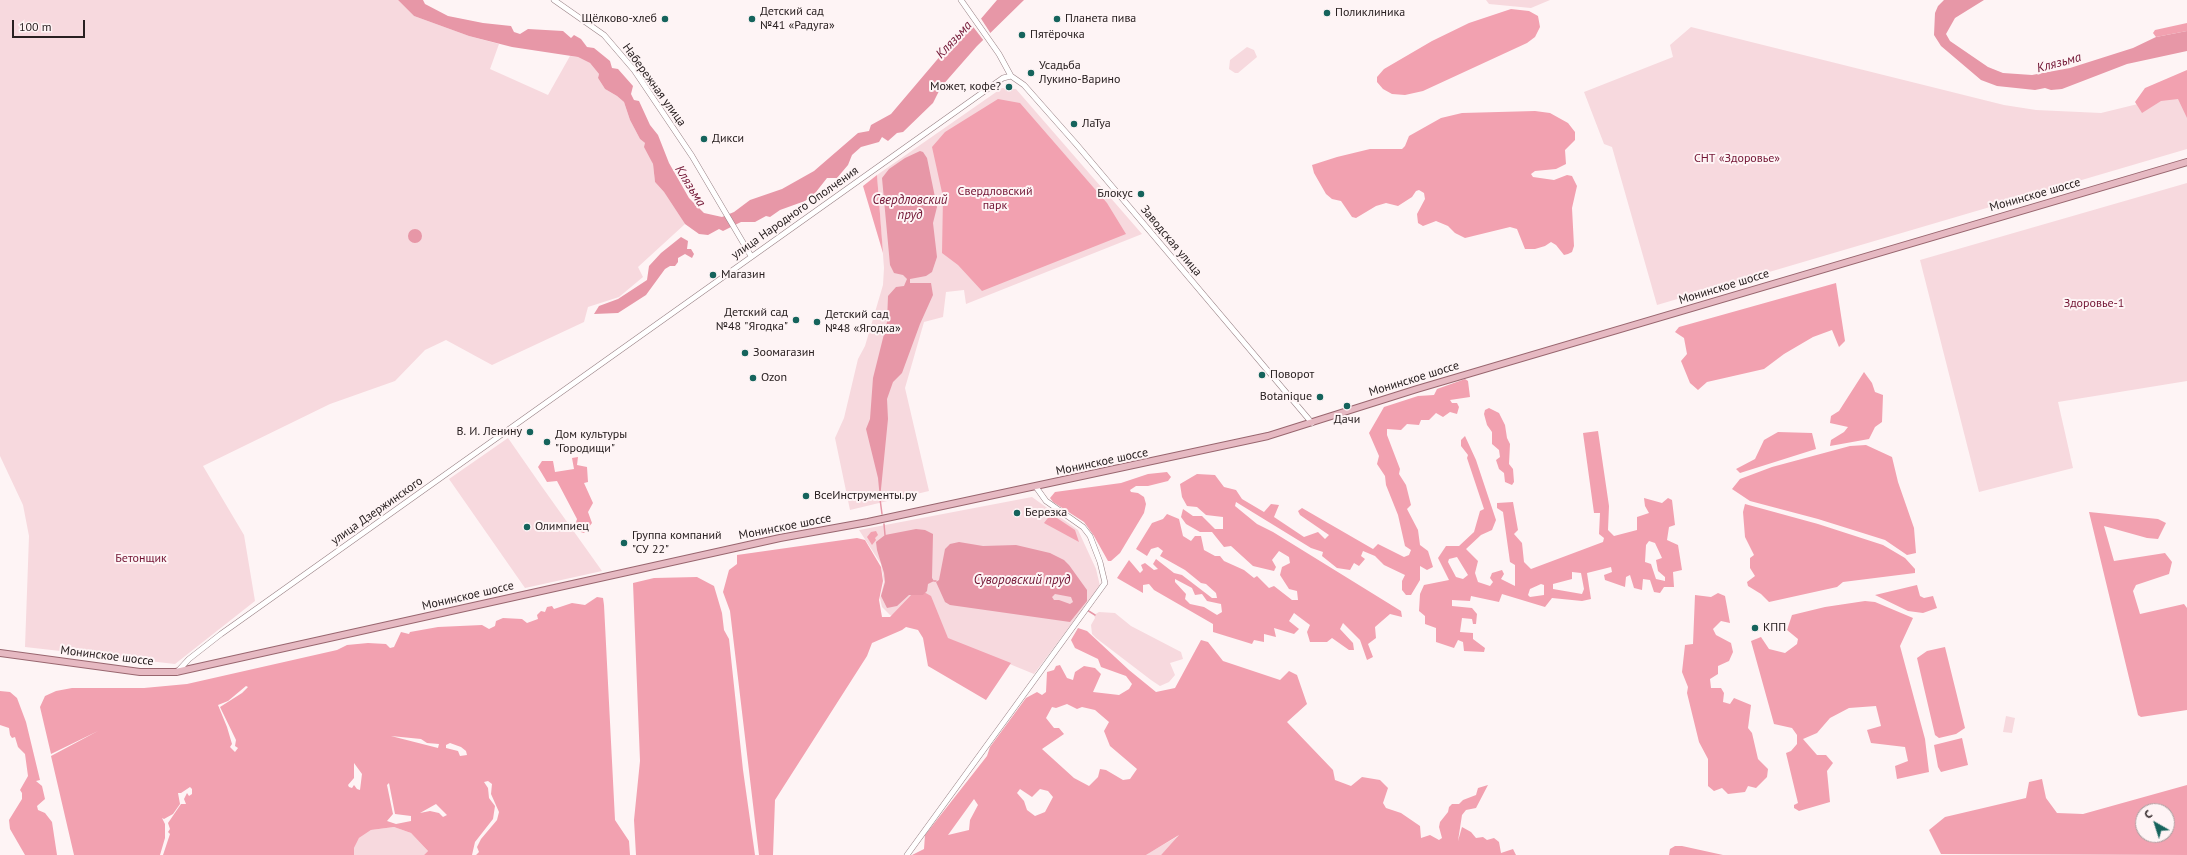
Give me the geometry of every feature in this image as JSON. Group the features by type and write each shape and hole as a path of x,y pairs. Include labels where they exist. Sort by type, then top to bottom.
{"main road":[{"name":"Монинское шоссе","path":"0,653 140,672 176,672 194,669 780,538 868,522 1036,487 1268,436 1417,389 2187,162"}],"street":[{"name":"Набережная улица","path":"554,0 604,35 615,47 669,120 751,256"},
{"path":"962,1 999,54 1011,76"},
{"name":"улица Народного Ополчения","path":"592,370 751,256 804,221 1003,78 1011,76"},
{"name":"Заводская улица","path":"1011,76 1024,85 1072,140 1312,423"},
{"name":"улица Дзержинского","path":"176,672 195,654 592,370"},
{"path":"907,855 1106,583 1090,536 1083,527 1046,501 1036,487"},
{"path":"194,669 190,662 195,654"}],"green space":[{"name":"Бетонщик","path":"0,0 398,0 414,16 469,36 499,44 490,69 548,95 570,56 578,57 590,63 599,74 598,78 605,89 624,102 630,120 640,139 645,143 653,164 655,182 664,192 685,224 638,267 643,277 619,297 588,307 584,322 492,365 446,340 425,350 395,381 330,404 203,466 244,535 255,601 175,664 25,647 29,536 23,505 0,456"},
{"path":"1486,0 1550,0 1531,8 1489,4"},
{"path":"1511,9 1529,11 1538,16 1540,27 1535,37 1527,43 1423,91 1405,95 1392,94 1383,89 1377,82 1377,77 1384,69 1432,41 1469,23"},
{"path":"2187,23 2187,31 2156,37 2153,33 2155,30"},
{"name":"СНТ «Здоровье»","path":"1691,27 2004,105 2036,110 2101,113 2187,92 2187,149 1657,305 1612,147 1604,144 1584,92 1673,57 1670,45"},
{"path":"1247,47 1254,50 1257,57 1238,73 1235,73 1229,69 1230,60"},
{"path":"2187,70 2187,118 2178,99 2161,101 2142,113 2135,102 2145,88"},
{"name":"Свердловский парк","path":"1002,88 1016,89 1142,234 966,304 964,290 946,292 943,317 924,322 905,388 929,491 850,510 835,438 844,418 858,359 865,346 883,285 884,268 877,175"},
{"path":"998,99 1020,103 1107,203 1126,234 982,291 958,265 942,253 943,197 932,147 945,132"},
{"path":"1535,111 1550,113 1568,123 1575,132 1575,140 1565,150 1566,164 1556,169 1535,171 1531,174 1533,177 1554,180 1567,175 1572,176 1577,186 1572,208 1574,246 1572,252 1568,254 1564,255 1556,245 1551,242 1545,246 1535,249 1525,249 1517,229 1510,227 1465,238 1455,233 1448,226 1436,221 1423,226 1418,223 1417,214 1425,199 1424,193 1419,190 1416,191 1412,197 1398,206 1386,203 1376,206 1356,218 1352,217 1341,201 1332,199 1326,194 1314,173 1312,165 1337,157 1370,149 1402,149 1405,146 1409,136 1441,118 1462,113"},
{"path":"877,175 883,253 863,186"},
{"name":"Здоровье-1","path":"2187,183 2187,381 2058,402 2073,468 1979,492 1920,260"},
{"path":"1836,283 1845,341 1839,347 1832,330 1813,337 1784,354 1764,369 1707,382 1698,390 1690,383 1681,361 1687,354 1684,338 1675,332 1679,327"},
{"path":"1864,372 1872,383 1875,392 1883,395 1882,422 1875,427 1869,439 1830,446 1831,440 1844,432 1848,427 1830,423 1831,416 1839,411"},
{"path":"1465,379 1468,381 1470,397 1450,400 1452,403 1457,403 1459,407 1457,414 1450,412 1443,417 1436,413 1429,420 1421,420 1419,425 1407,424 1401,430 1387,429 1387,435 1400,469 1399,474 1406,485 1411,505 1407,509 1418,530 1420,545 1428,551 1433,567 1427,570 1420,566 1420,580 1411,595 1406,595 1402,590 1402,581 1405,575 1384,565 1375,556 1363,551 1361,556 1365,559 1359,566 1354,563 1350,570 1337,568 1322,556 1323,552 1311,548 1236,502 1235,506 1257,524 1273,532 1401,611 1402,617 1390,614 1375,627 1376,638 1368,644 1373,657 1367,660 1360,640 1343,623 1340,629 1353,643 1354,650 1349,650 1332,638 1327,642 1310,642 1307,632 1310,625 1294,613 1289,621 1299,629 1294,634 1274,628 1276,637 1264,634 1264,642 1254,640 1252,644 1213,632 1213,624 1154,590 1149,584 1143,585 1143,593 1117,578 1129,560 1140,573 1143,570 1141,565 1145,563 1154,570 1158,569 1153,564 1156,559 1174,573 1182,575 1212,598 1217,598 1216,593 1206,584 1201,583 1185,570 1160,556 1163,551 1158,547 1151,549 1147,556 1136,549 1152,523 1163,519 1167,514 1179,519 1183,536 1191,541 1195,536 1201,536 1204,550 1215,556 1220,556 1224,561 1244,570 1254,578 1257,576 1269,588 1274,586 1292,600 1298,600 1297,591 1289,589 1280,575 1282,567 1290,563 1289,557 1279,551 1272,560 1276,567 1274,571 1253,566 1231,546 1224,547 1212,532 1200,532 1186,524 1181,517 1183,509 1193,516 1202,516 1215,529 1223,529 1223,517 1206,515 1197,507 1187,506 1182,497 1180,484 1197,474 1215,475 1224,487 1236,490 1242,499 1264,512 1271,504 1279,505 1274,517 1304,537 1318,532 1325,539 1329,535 1300,515 1298,511 1302,508 1373,549 1378,544 1404,557 1409,555 1411,550 1405,546 1398,515 1386,485 1385,476 1377,464 1379,456 1369,433 1384,407 1418,396 1434,395 1437,389","holes":["1175,579 1192,588 1195,595 1202,594 1207,601 1221,604 1222,612 1217,615 1204,607 1190,604 1185,599 1186,594 1175,582"]},
{"path":"1489,408 1499,413 1505,425 1507,438 1510,444 1509,464 1513,469 1514,482 1512,485 1505,482 1504,473 1499,469 1496,460 1500,457 1499,450 1492,444 1492,432 1487,425 1484,414 1485,410"},
{"path":"1598,431 1609,506 1608,530 1614,536 1637,530 1637,517 1649,513 1645,506 1644,498 1662,503 1668,498 1672,500 1675,525 1669,527 1667,540 1678,545 1682,570 1673,572 1674,587 1664,587 1660,593 1654,592 1650,580 1643,579 1642,590 1634,588 1630,575 1626,577 1625,587 1605,580 1604,575 1612,572 1611,567 1587,573 1591,599 1582,601 1552,598 1545,607 1502,594 1499,602 1471,596 1470,601 1452,600 1452,606 1472,608 1477,614 1476,624 1473,624 1472,619 1462,618 1460,632 1473,633 1473,639 1485,648 1484,652 1464,651 1463,642 1458,640 1454,648 1436,642 1436,628 1425,624 1425,616 1419,611 1420,594 1424,585 1449,580 1438,558 1446,546 1459,546 1474,532 1480,511 1484,509 1467,458 1468,455 1461,446 1461,440 1465,436 1476,460 1496,520 1492,530 1481,535 1466,549 1478,561 1475,573 1478,582 1490,586 1493,582 1490,578 1492,573 1502,570 1504,574 1501,579 1515,586 1515,565 1510,562 1503,512 1497,508 1497,503 1513,502 1518,530 1514,534 1522,543 1524,562 1531,569 1603,542 1604,538 1599,534 1600,513 1594,513 1583,433","holes":["1649,541 1655,543 1662,558 1656,560 1658,571 1665,577 1665,581 1656,579 1651,564 1645,562 1646,545","1457,557 1468,575 1463,579 1456,577 1448,562 1449,559","1572,572 1581,573 1584,589 1582,594 1553,589 1553,584 1572,579","1541,584 1544,585 1544,595 1530,597 1528,595 1530,589"]},
{"path":"1778,432 1812,433 1816,449 1740,473 1736,469 1755,459 1764,440"},
{"name":"Олимпиец","path":"508,438 602,571 525,588 449,479"},
{"path":"1866,445 1892,457 1898,482 1914,528 1916,553 1907,555 1885,540 1818,519 1750,501 1732,489 1740,479 1772,467 1850,446"},
{"path":"578,457 577,465 587,467 588,482 584,483 593,503 588,512 592,523 584,533 574,530 577,519 557,481 547,482 538,467 542,461 553,461 555,472 574,469 572,458"},
{"path":"1167,472 1171,477 1168,481 1148,486 1136,486 1130,490 1131,492 1138,493 1144,497 1146,504 1144,513 1120,553 1111,561 1108,561 1084,522 1053,502 1050,498 1055,492 1121,483 1148,474"},
{"path":"1032,497 1078,530 1096,569 1100,586 1034,674 890,615 882,607 880,598 884,582 881,564 859,530"},
{"path":"1745,504 1818,524 1883,545 1905,558 1915,569 1915,573 1843,582 1837,587 1769,602 1761,594 1748,586 1747,582 1755,576 1750,568 1750,558 1754,555 1745,537 1743,512"},
{"path":"2089,512 2158,519 2166,523 2158,539 2147,538 2104,526 2114,561 2165,553 2172,562 2169,574 2136,585 2133,591 2140,614 2184,604 2187,608 2187,710 2141,717 2138,715"},
{"path":"1051,514 1075,530 1079,542 1044,523"},
{"path":"876,531 878,535 872,545 867,537 871,532"},
{"path":"857,538 865,540 881,567 883,581 879,600 882,617 890,617 914,592 924,592 931,596 948,638 1011,663 986,700 928,666 923,638 918,630 906,627 872,643 867,656 775,800 773,855 759,855 730,611 723,592 729,570 737,564 737,555"},
{"path":"697,577 714,586 722,613 724,630 729,639 743,770 755,855 636,855 634,820 640,761 633,583 654,578"},
{"path":"1917,585 1920,596 1924,598 1933,596 1937,608 1923,613 1908,611 1875,595"},
{"path":"1718,593 1725,596 1730,623 1721,621 1713,629 1716,635 1731,643 1733,652 1729,661 1718,666 1718,674 1710,679 1711,688 1721,688 1724,693 1723,702 1730,704 1734,698 1751,705 1748,728 1752,733 1758,759 1768,769 1767,777 1756,788 1748,786 1745,792 1728,794 1722,788 1714,791 1708,786 1708,759 1699,742 1687,693 1688,687 1682,672 1685,645 1693,644 1695,595 1711,597"},
{"path":"597,597 603,598 615,820 629,841 630,855 476,855 479,852 477,847 481,839 497,820 499,812 491,794 492,784 488,781 484,782 488,788 489,798 495,806 493,819 475,842 472,855 424,855 428,851 411,833 394,827 371,830 359,838 354,848 354,855 163,855 170,834 168,832 170,829 168,823 181,804 186,804 184,799 187,793 189,796 192,794 192,789 190,787 181,793 178,793 180,804 173,814 164,819 162,818 165,824 165,838 160,855 74,855 51,756 98,731 51,754 40,707 45,696 56,691 72,688 144,688 187,684 337,650 347,645 368,643 386,644 390,648 394,647 401,632 409,634 410,632 438,627 482,625 489,629 495,626 496,621 503,618 522,619 527,623 538,619 537,615 541,611 545,612 547,607 552,606 554,609 572,603 585,605","holes":["246,686 248,687 242,693 220,707 236,740 235,746 238,748 235,752 230,747 232,744 218,705 228,701","391,736 421,739 427,743 439,744 438,748","450,743 461,747 466,751 467,755 460,756 458,751 446,748 446,745","354,763 362,774 360,790 354,785 352,788 349,787 348,785 354,778","389,783 395,814 411,816 411,821 396,824 387,821 393,814 387,785","436,804 447,815 443,817 439,813 430,811 420,813"]},
{"path":"1865,601 1875,602 1913,618 1900,646 1925,739 1929,772 1897,779 1895,766 1908,761 1905,747 1871,743 1867,730 1881,726 1876,706 1849,708 1830,718 1817,733 1803,739 1817,755 1826,755 1833,763 1827,771 1830,802 1799,811 1794,808 1794,805 1798,803 1786,753 1791,751 1797,744 1797,735 1792,728 1774,724 1751,641 1761,637 1769,649 1785,653 1797,644 1798,639 1787,630 1792,615 1825,607"},
{"path":"1099,612 1115,613 1131,626 1181,652 1183,659 1170,663 1175,675 1169,682 1160,686 1092,634 1091,625 1095,618 1094,615"},
{"path":"1078,628 1087,631 1129,670 1156,692 1175,688 1201,640 1208,642 1223,661 1280,680 1289,671 1297,675 1307,704 1287,722 1333,770 1335,780 1351,786 1362,777 1380,780 1388,788 1383,803 1386,808 1401,813 1420,826 1421,838 1430,835 1439,840 1442,838 1439,827 1440,822 1448,812 1449,807 1452,804 1459,804 1463,800 1476,795 1478,788 1488,785 1476,808 1466,810 1462,815 1458,841 1462,827 1471,832 1476,838 1483,837 1487,840 1494,838 1499,842 1501,853 1513,849 1516,855 1161,855 1179,835 1146,855 912,855 924,849 925,835 987,756 990,747 1026,698 1037,692 1042,695 1046,692 1047,672 1054,670 1056,666 1060,665 1067,678 1073,680 1075,672 1084,666 1095,668 1101,674 1093,692 1119,695 1129,689 1132,684 1126,676 1101,667 1098,659 1075,648 1071,640","holes":["1067,704 1077,709 1082,707 1095,710 1109,722 1104,731 1110,746 1137,769 1130,779 1123,780 1106,770 1100,769 1098,777 1089,786 1074,778 1042,749 1064,734 1059,728 1054,728 1046,718 1052,707 1056,708","1020,789 1032,797 1040,789 1048,791 1053,797 1045,812 1035,816 1027,810 1024,801 1017,793","974,799 978,805 970,820 969,830 948,835"]},
{"path":"1945,647 1965,728 1956,734 1939,738 1935,735 1917,658 1927,651"},
{"path":"0,691 10,692 17,698 26,722 40,780 36,781 42,786 45,799 37,806 38,810 45,813 52,822 57,855 25,855 10,829 9,820 22,799 22,793 20,790 28,776 25,754 18,747 15,737 12,738 10,735 9,728 0,725"},
{"path":"2006,716 2015,718 2012,733 2003,732"},
{"path":"1962,738 1968,765 1941,772 1938,767 1934,745"},
{"path":"2042,779 2046,798 2057,813 2083,814 2187,785 2187,855 1941,854 1929,830 1945,817 2026,798 2029,782"},
{"path":"394,827 411,833 428,851 424,855 354,855 354,848 359,838 371,830"},
{"path":"1180,835 1161,855 1146,855 1149,853"},
{"path":"1675,846 1682,846 1723,855 1669,855 1670,849"}],"water":[{"path":"398,0 423,0 425,4 448,16 483,23 511,26 514,32 520,34 528,29 563,31 571,38 574,35 581,39 587,47 594,48 610,61 612,68 618,69 633,86 631,94 634,100 639,101 650,125 658,135 669,163 689,198 704,213 722,217 734,212 750,200 782,189 814,171 858,133 869,131 871,125 891,114 947,48 968,28 979,21 997,0 1024,0 977,46 941,87 933,103 903,132 897,133 888,141 882,137 879,142 861,147 852,155 848,165 837,178 827,178 816,192 805,201 780,210 770,217 766,216 755,222 741,222 723,231 719,229 708,235 699,234 685,224 664,192 655,182 653,164 644,147 645,143 640,139 630,120 624,102 605,89 598,78 599,74 590,63 578,57 512,47 469,36 414,16"},
{"path":"1944,0 1984,0 1955,18 1946,34 1950,41 1988,67 2003,73 2032,75 2070,68 2133,48 2156,37 2187,31 2187,51 2127,64 2062,89 2051,90 2045,88 2035,90 1997,86 1981,80 1941,46 1934,35 1935,13 1938,6"},
{"name":"Свердловский пруд","path":"920,151 923,152 927,158 937,207 933,223 937,257 932,272 926,276 910,279 910,283 931,283 933,295 920,324 902,373 893,382 887,399 888,419 880,499 878,478 866,429 870,419 873,378 887,322 888,296 896,287 904,286 907,279 903,275 894,273 890,265 882,178 889,169 905,158"},
{"path":"412,229 418,229 422,233 422,239 418,243 412,243 408,239 408,233"},
{"path":"681,237 688,241 687,249 691,249 694,254 692,258 685,254 678,258 678,262 675,266 670,266 665,269 646,295 618,313 594,314 599,306 618,299 647,280 649,266 661,253"},
{"path":"916,529 925,530 933,534 932,578 934,581 928,584 927,591 923,595 909,595 897,606 887,608 881,596 885,582 876,542 885,535"},
{"name":"Суворовский пруд","path":"959,542 983,546 1016,545 1050,553 1064,560 1069,565 1087,590 1087,601 1070,622 950,605 945,602 936,582 939,580 945,549 950,544","holes":["1055,594 1071,597 1073,602 1070,604 1059,600 1054,600 1052,597"]}],"pier":[{"path":"980,17 991,34 984,41 971,24"}],"waterway":[{"path":"880,499 882,514"},
{"path":"884,524 885,535"},
{"path":"1087,610 1095,615"}],"place":[{"name":"Поликлиника","path":"1327,13"},
{"name":"Щёлково-хлеб","path":"665,19"},
{"name":"Детский сад №41 «Радуга»","path":"752,19"},
{"name":"Планета пива","path":"1057,19"},
{"name":"Пятёрочка","path":"1022,35"},
{"name":"Усадьба Лукино-Варино","path":"1031,73"},
{"name":"Может, кофе?","path":"1009,87"},
{"name":"ЛаТуа","path":"1074,124"},
{"name":"Дикси","path":"704,139"},
{"name":"Блокус","path":"1141,194"},
{"name":"Магазин","path":"713,275"},
{"name":"Детский сад №48 \"Ягодка\"","path":"796,320"},
{"name":"Детский сад №48 «Ягодка»","path":"817,322"},
{"name":"Зоомагазин","path":"745,353"},
{"name":"Поворот","path":"1262,375"},
{"name":"Ozon","path":"753,378"},
{"name":"Botanique","path":"1320,397"},
{"name":"Дачи","path":"1347,406"},
{"name":"В. И. Ленину","path":"530,432"},
{"name":"Дом культуры \"Городищи\"","path":"547,442"},
{"name":"ВсеИнструменты.ру","path":"806,496"},
{"name":"Березка","path":"1017,513"},
{"name":"Олимпиец","path":"527,527"},
{"name":"Группа компаний \"СУ 22\"","path":"624,543"},
{"name":"КПП","path":"1755,628"}],"water label":[{"name":"Клязьма","path":"954,40"},
{"name":"Клязьма","path":"2059,63"},
{"name":"Клязьма","path":"690,186"}]}
